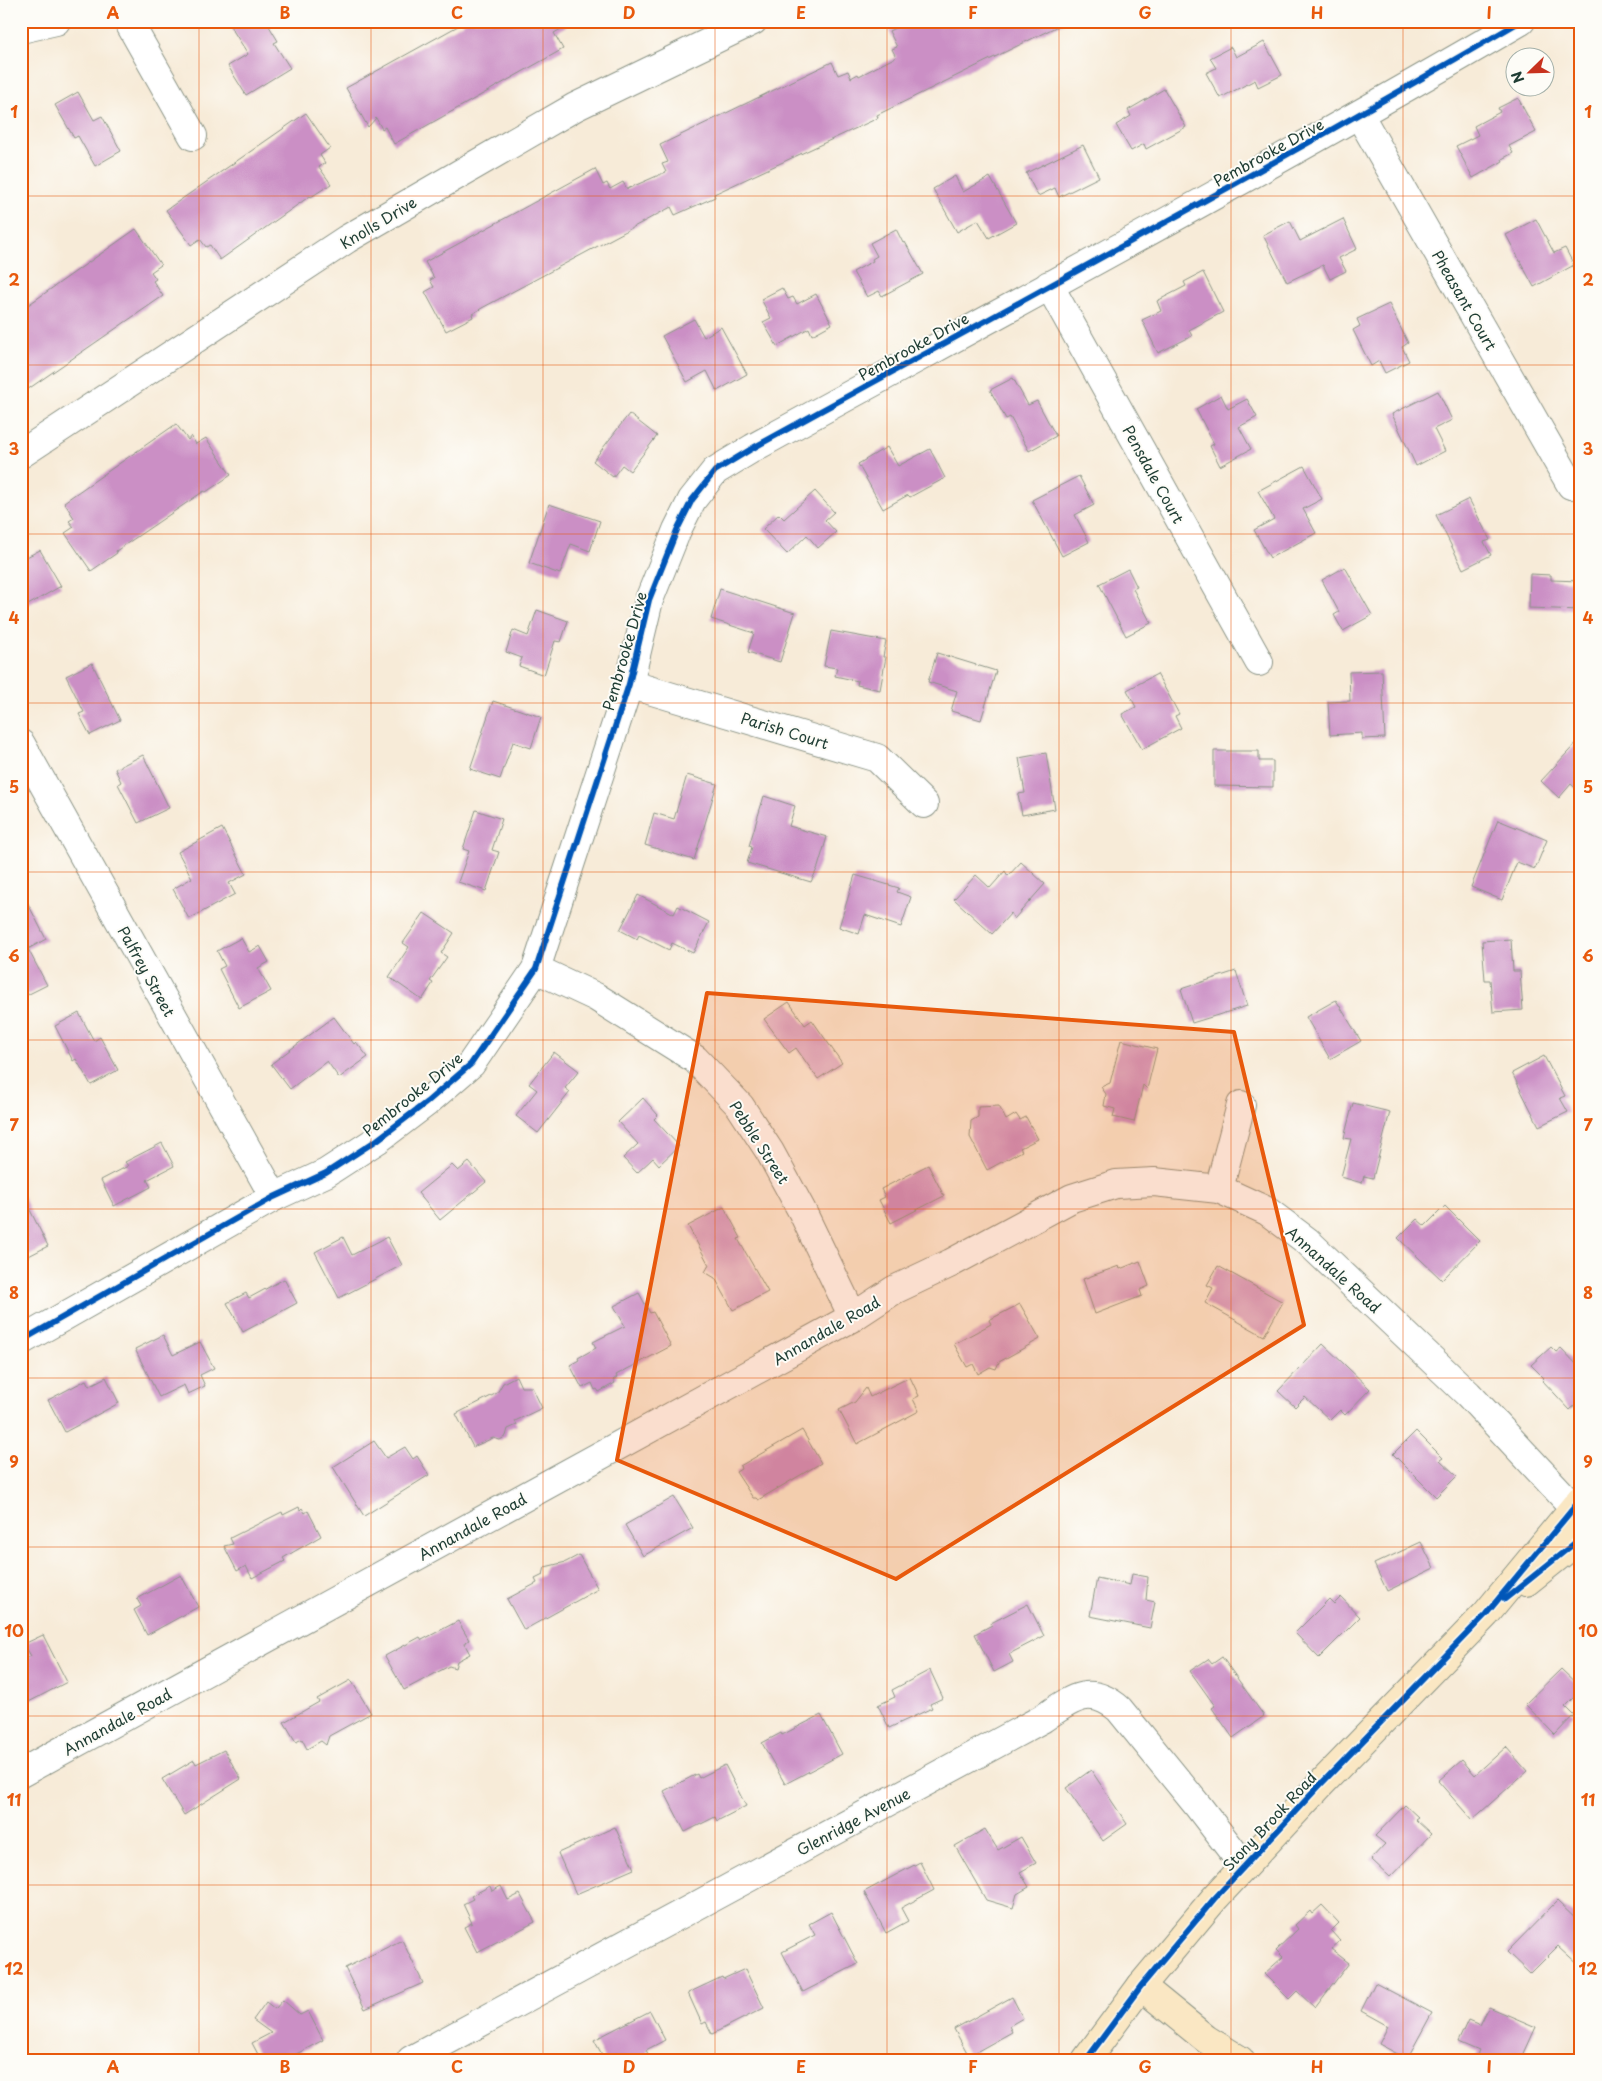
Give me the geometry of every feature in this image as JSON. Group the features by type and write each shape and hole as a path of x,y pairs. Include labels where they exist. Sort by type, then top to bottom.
{"main road":[{"name":"Stony Brook Road","path":"1086,2060 1141,1986 1244,1866 1486,1614 1578,1507"},
{"name":"Stony Brook Road","path":"1486,1614 1581,1538"},
{"path":"1141,1986 1206,2039 1240,2060"}],"street":[{"path":"21,29 56,21"},
{"path":"128,21 193,136"},
{"name":"Knolls Drive","path":"21,454 347,239 575,107 753,21"},
{"name":"Pembrooke Drive","path":"21,1341 274,1198 326,1173 377,1140 427,1102 471,1064 536,969 629,684 650,600 677,530 692,500 715,471 753,448 1049,285 1360,116 1522,21"},
{"name":"Pheasant Court","path":"1360,116 1571,485"},
{"name":"Pensdale Court","path":"1049,285 1258,662"},
{"name":"Parish Court","path":"629,684 878,758 924,804"},
{"name":"Palfrey Street","path":"21,744 274,1198"},
{"name":"Pebble Street","path":"536,969 596,997 695,1059 740,1106 770,1152 802,1211 853,1317"},
{"path":"1219,1189 1241,1105"},
{"name":"Annandale Road","path":"21,1774 853,1317 894,1290 951,1263 1072,1198 1116,1184 1144,1182 1219,1189 1267,1212 1307,1242 1468,1394 1578,1507"},
{"name":"Glenridge Avenue","path":"411,2060 1042,1719 1065,1704 1083,1696 1097,1695 1108,1700 1119,1709 1244,1866"}],"highlighted area":[{"path":"707,993 1234,1032 1304,1325 896,1579 617,1460"}],"building":[{"path":"227,21 266,21 278,41 274,43 290,68 246,95 228,66 248,54"},
{"path":"467,21 575,21 554,33 563,49 394,144 385,127 382,129 376,118 368,127 346,88"},
{"path":"909,21 1068,21 877,115 878,118 714,194 715,197 675,215 671,207 482,308 472,314 473,317 446,331 425,292 434,287 430,280 434,278 425,262 595,169 603,185 607,183 610,189 623,182 627,189 666,172 662,164 668,162 660,145 832,62 838,75 848,71 851,78 858,74 859,76 896,57 892,49 897,47 889,31"},
{"path":"1264,42 1282,75 1258,87 1255,80 1220,98 1206,73 1216,68 1210,58 1231,47 1236,57"},
{"path":"1164,89 1186,127 1146,149 1144,144 1131,151 1116,125 1131,116 1128,110"},
{"path":"78,92 94,120 102,116 121,151 95,166 78,136 74,138 55,105"},
{"path":"1518,98 1536,132 1509,146 1513,153 1473,178 1456,146 1478,135 1474,126 1500,112 1498,108"},
{"path":"306,113 330,148 320,155 325,163 319,167 331,184 310,196 220,260 210,245 206,247 200,239 191,245 166,210"},
{"path":"1083,145 1099,177 1059,197 1055,188 1038,196 1026,173"},
{"path":"955,176 963,192 990,177 1016,223 989,238 978,220 957,232 933,189"},
{"path":"1343,219 1357,249 1339,258 1346,271 1330,279 1323,265 1287,282 1263,235 1290,221 1300,241"},
{"path":"1536,219 1554,253 1565,248 1574,265 1534,287 1506,235"},
{"path":"136,229 161,265 151,272 156,279 153,281 163,296 21,394 21,310"},
{"path":"896,229 923,274 882,296 879,291 867,297 853,272 873,261 872,259 877,256 870,243"},
{"path":"1203,272 1223,312 1189,330 1192,336 1158,353 1142,320 1161,311 1157,301 1186,286 1184,282"},
{"path":"782,288 788,299 793,297 797,304 816,294 832,324 812,335 809,328 777,346 763,322 771,318 761,299"},
{"path":"1389,304 1408,343 1402,347 1409,361 1385,373 1379,361 1371,366 1353,330 1360,326 1357,319"},
{"path":"694,319 704,337 721,327 747,374 717,391 707,371 687,382 662,336"},
{"path":"1013,378 1028,405 1037,401 1056,436 1029,451 1010,417 1006,419 990,390"},
{"path":"1438,391 1452,420 1434,429 1445,451 1416,466 1392,414"},
{"path":"1221,395 1228,409 1247,399 1257,417 1239,427 1251,449 1220,466 1210,446 1214,444 1196,409"},
{"path":"629,414 657,436 630,471 622,465 613,477 593,461"},
{"path":"176,424 188,440 191,436 196,444 206,438 231,475 206,492 204,491 116,551 117,553 91,571 65,533 74,527 69,521 74,518 64,502"},
{"path":"887,447 898,466 930,449 945,478 883,509 858,464"},
{"path":"1304,466 1322,499 1303,509 1316,533 1270,558 1254,530 1274,519 1258,491"},
{"path":"1079,476 1094,505 1075,515 1089,542 1062,556 1032,500"},
{"path":"815,491 834,512 825,520 836,532 818,548 807,535 787,554 763,529 779,514 784,519"},
{"path":"1469,499 1490,540 1484,542 1491,555 1463,569 1436,515"},
{"path":"549,504 600,521 590,551 571,544 560,574 529,563"},
{"path":"40,550 61,586 21,609 21,560"},
{"path":"1345,567 1372,615 1343,631 1334,615 1339,612 1322,580"},
{"path":"1128,569 1137,587 1133,589 1151,623 1126,636 1099,584"},
{"path":"1530,574 1551,575 1551,580 1581,581 1581,610 1529,608"},
{"path":"720,589 795,613 780,662 748,652 754,633 711,619"},
{"path":"537,610 568,621 561,642 555,641 544,675 519,666 522,658 506,652 513,630 528,636"},
{"path":"831,631 886,641 883,657 886,657 880,690 857,685 858,681 835,676 837,668 824,666"},
{"path":"937,653 996,671 981,720 951,711 957,691 928,682"},
{"path":"92,663 120,720 90,735 79,714 84,712 66,676"},
{"path":"1382,671 1385,738 1362,739 1362,733 1330,735 1328,702 1350,701 1349,672"},
{"path":"1157,674 1179,714 1175,716 1181,728 1142,749 1122,714 1136,707 1127,690"},
{"path":"493,701 541,717 531,748 513,742 500,779 470,769"},
{"path":"1581,738 1581,793 1571,784 1559,798 1541,781"},
{"path":"1214,751 1259,751 1259,761 1273,761 1273,787 1214,786"},
{"path":"1046,753 1055,809 1022,815 1018,794 1025,793 1019,758"},
{"path":"143,755 169,808 138,823 118,784 121,782 115,769"},
{"path":"687,775 717,784 694,860 645,845 654,813 674,819"},
{"path":"764,796 795,806 789,826 827,837 818,867 811,882 747,863 752,847 749,846"},
{"path":"476,810 502,819 492,850 499,852 486,891 458,882 469,851 463,849"},
{"path":"1498,820 1547,840 1535,869 1517,862 1502,900 1471,887"},
{"path":"222,828 246,874 229,883 235,894 189,919 173,889 192,878 178,852"},
{"path":"1021,862 1045,884 1014,919 1011,913 992,934 954,899 976,875 990,888 1005,871 1008,876"},
{"path":"855,875 899,888 897,892 911,897 901,927 865,915 859,934 839,927"},
{"path":"21,890 46,939 28,949 47,985 21,998"},
{"path":"638,895 674,914 678,906 709,922 693,953 672,943 669,950 639,935 637,939 620,930"},
{"path":"424,913 454,933 441,953 447,957 430,981 433,983 422,1000 389,977 409,947 403,943"},
{"path":"241,938 249,952 260,946 269,962 258,968 271,991 239,1008 219,969 225,966 217,951"},
{"path":"1511,939 1513,971 1520,971 1523,1010 1493,1012 1490,980 1485,980 1482,941"},
{"path":"1236,971 1247,1006 1192,1023 1181,989"},
{"path":"1336,1000 1361,1041 1330,1059 1306,1017"},
{"path":"789,1002 805,1025 812,1020 842,1063 818,1079 796,1048 789,1053 764,1019"},
{"path":"79,1013 94,1041 100,1037 118,1070 91,1085 76,1059 73,1061 55,1026"},
{"path":"334,1017 354,1044 356,1042 368,1057 339,1078 327,1061 290,1089 271,1064"},
{"path":"1121,1040 1157,1049 1147,1089 1143,1085 1134,1122 1113,1117 1115,1109 1104,1106 1106,1094 1101,1087 1110,1083"},
{"path":"554,1052 579,1071 565,1088 570,1092 538,1133 516,1116 537,1090 529,1084"},
{"path":"1544,1056 1565,1096 1560,1098 1568,1112 1539,1126 1512,1073"},
{"path":"643,1098 658,1115 654,1119 679,1146 659,1165 653,1158 637,1173 623,1158 638,1144 618,1122"},
{"path":"1353,1103 1390,1112 1373,1178 1364,1176 1362,1183 1341,1177 1351,1139 1344,1138"},
{"path":"999,1106 1006,1120 1016,1114 1020,1120 1026,1117 1038,1139 1020,1148 1022,1151 987,1170 970,1137 971,1121 978,1117 978,1107"},
{"path":"162,1143 174,1166 147,1180 151,1187 114,1206 101,1180 128,1166 125,1162"},
{"path":"469,1162 486,1182 440,1220 418,1193 452,1165 458,1171"},
{"path":"928,1165 944,1196 891,1223 879,1200 885,1197 881,1189"},
{"path":"21,1192 48,1246 21,1260"},
{"path":"1445,1206 1480,1241 1442,1280 1398,1238 1417,1219 1425,1226"},
{"path":"724,1207 741,1238 738,1239 768,1292 733,1310 715,1278 705,1272 709,1265 688,1226"},
{"path":"343,1237 352,1255 387,1237 402,1265 339,1298 315,1252"},
{"path":"1140,1261 1149,1286 1140,1290 1142,1296 1095,1314 1083,1279 1119,1266 1120,1269"},
{"path":"1218,1266 1283,1302 1264,1336 1205,1303 1213,1288 1207,1285"},
{"path":"284,1279 297,1303 243,1332 227,1303 246,1293 249,1298"},
{"path":"639,1293 650,1313 653,1312 671,1346 616,1375 617,1377 613,1380 615,1383 599,1392 597,1389 595,1390 592,1383 582,1388 570,1365 596,1348 593,1342 625,1326 614,1306"},
{"path":"1020,1304 1040,1339 999,1362 996,1369 990,1367 978,1374 973,1364 967,1367 954,1344 991,1324 989,1320"},
{"path":"163,1335 173,1355 200,1342 214,1368 200,1375 205,1386 188,1394 184,1385 159,1397 135,1349"},
{"path":"1323,1344 1370,1389 1345,1415 1340,1410 1330,1420 1305,1397 1295,1407 1278,1391"},
{"path":"1551,1347 1556,1352 1561,1348 1581,1369 1581,1400 1570,1410 1542,1380 1544,1378 1531,1365"},
{"path":"516,1376 521,1387 532,1387 542,1408 515,1421 517,1425 508,1429 506,1436 500,1440 493,1438 473,1447 456,1414 497,1393 503,1383"},
{"path":"106,1377 119,1403 65,1432 48,1400 86,1380 89,1386"},
{"path":"910,1377 919,1396 913,1399 919,1411 857,1444 839,1410 855,1402 866,1388 870,1397"},
{"path":"802,1430 821,1463 758,1500 753,1498 736,1472 741,1469 740,1466"},
{"path":"1416,1431 1443,1458 1440,1460 1457,1476 1436,1497 1393,1454"},
{"path":"374,1441 386,1458 405,1447 413,1459 417,1456 429,1475 364,1516 333,1467"},
{"path":"674,1497 693,1528 643,1556 625,1525"},
{"path":"299,1507 305,1513 308,1511 321,1536 283,1558 285,1561 252,1578 246,1566 237,1571 224,1546 233,1544 230,1538 282,1512 283,1515"},
{"path":"1421,1542 1434,1568 1387,1591 1374,1564"},
{"path":"579,1555 598,1589 524,1630 507,1599 537,1583 535,1579 543,1575 545,1567 566,1562"},
{"path":"1132,1574 1148,1577 1146,1600 1155,1602 1150,1628 1090,1616 1097,1578 1130,1585"},
{"path":"181,1575 198,1607 147,1635 134,1610 141,1606 137,1599"},
{"path":"1341,1597 1360,1617 1319,1658 1295,1633 1329,1599 1334,1604"},
{"path":"1028,1604 1044,1636 1009,1654 1013,1662 994,1672 975,1634 992,1625 991,1623"},
{"path":"458,1621 469,1640 464,1643 470,1654 457,1661 455,1668 449,1666 404,1690 385,1656 420,1637 422,1640"},
{"path":"43,1635 67,1682 21,1706 21,1661 31,1656 24,1644"},
{"path":"1222,1657 1264,1716 1233,1738 1212,1708 1215,1706 1190,1671 1208,1659 1212,1664"},
{"path":"1561,1669 1581,1690 1565,1706 1574,1715 1555,1735 1525,1704"},
{"path":"930,1670 943,1698 930,1704 932,1708 889,1728 878,1705 895,1697 892,1690"},
{"path":"351,1680 371,1713 329,1736 326,1745 321,1741 307,1749 302,1739 296,1742 284,1722 319,1702 317,1699"},
{"path":"821,1715 842,1754 785,1784 762,1743"},
{"path":"1506,1747 1527,1771 1472,1820 1438,1781 1462,1760 1475,1775"},
{"path":"224,1750 241,1779 184,1815 162,1779 194,1760 196,1764"},
{"path":"725,1765 746,1806 717,1821 715,1817 685,1832 664,1791 697,1774 699,1778"},
{"path":"1091,1770 1127,1824 1103,1841 1066,1788"},
{"path":"1405,1805 1418,1817 1415,1819 1431,1834 1390,1877 1371,1859 1385,1844 1375,1836"},
{"path":"615,1827 634,1869 576,1894 558,1853"},
{"path":"985,1829 998,1850 1021,1837 1036,1863 1020,1872 1029,1887 1017,1894 1013,1908 986,1900 955,1846"},
{"path":"920,1862 934,1890 901,1908 908,1921 886,1933 864,1892"},
{"path":"490,1886 492,1891 501,1886 508,1900 520,1894 535,1922 477,1952 464,1927 472,1923 463,1904 473,1899 471,1896"},
{"path":"1557,1901 1581,1924 1581,1967 1558,1946 1530,1974 1507,1952"},
{"path":"1322,1905 1339,1923 1331,1931 1340,1941 1331,1949 1349,1963 1315,2008 1297,1991 1289,1999 1264,1974 1283,1957 1276,1950 1298,1929 1295,1925 1310,1911 1312,1914"},
{"path":"831,1912 858,1964 803,1992 782,1952 815,1935 809,1924"},
{"path":"402,1940 423,1983 365,2009 345,1968"},
{"path":"745,1969 764,2008 712,2034 706,2022 702,2024 688,1993 722,1977 723,1979"},
{"path":"1375,1983 1432,2013 1407,2059 1379,2044 1388,2026 1361,2011"},
{"path":"1012,1997 1023,2018 1009,2026 1012,2032 969,2056 954,2029"},
{"path":"283,2000 300,2015 308,2011 323,2040 285,2060 261,2060 252,2043 271,2033 253,2020 266,2002 275,2009"},
{"path":"1489,2007 1536,2027 1521,2060 1475,2060 1479,2051 1458,2042 1468,2020 1480,2025"},
{"path":"650,2011 665,2040 646,2050 651,2060 605,2060 594,2040"}],"cycle path":[{"path":"21,1341 274,1197 326,1173 377,1140 427,1102 471,1064 536,969 629,684 649,600 677,530 692,500 715,471 753,448 1235,184 1521,21"},
{"path":"1086,2060 1141,1986 1214,1899 1319,1786 1486,1614 1581,1499"},
{"path":"1505,1599 1581,1538"}]}
